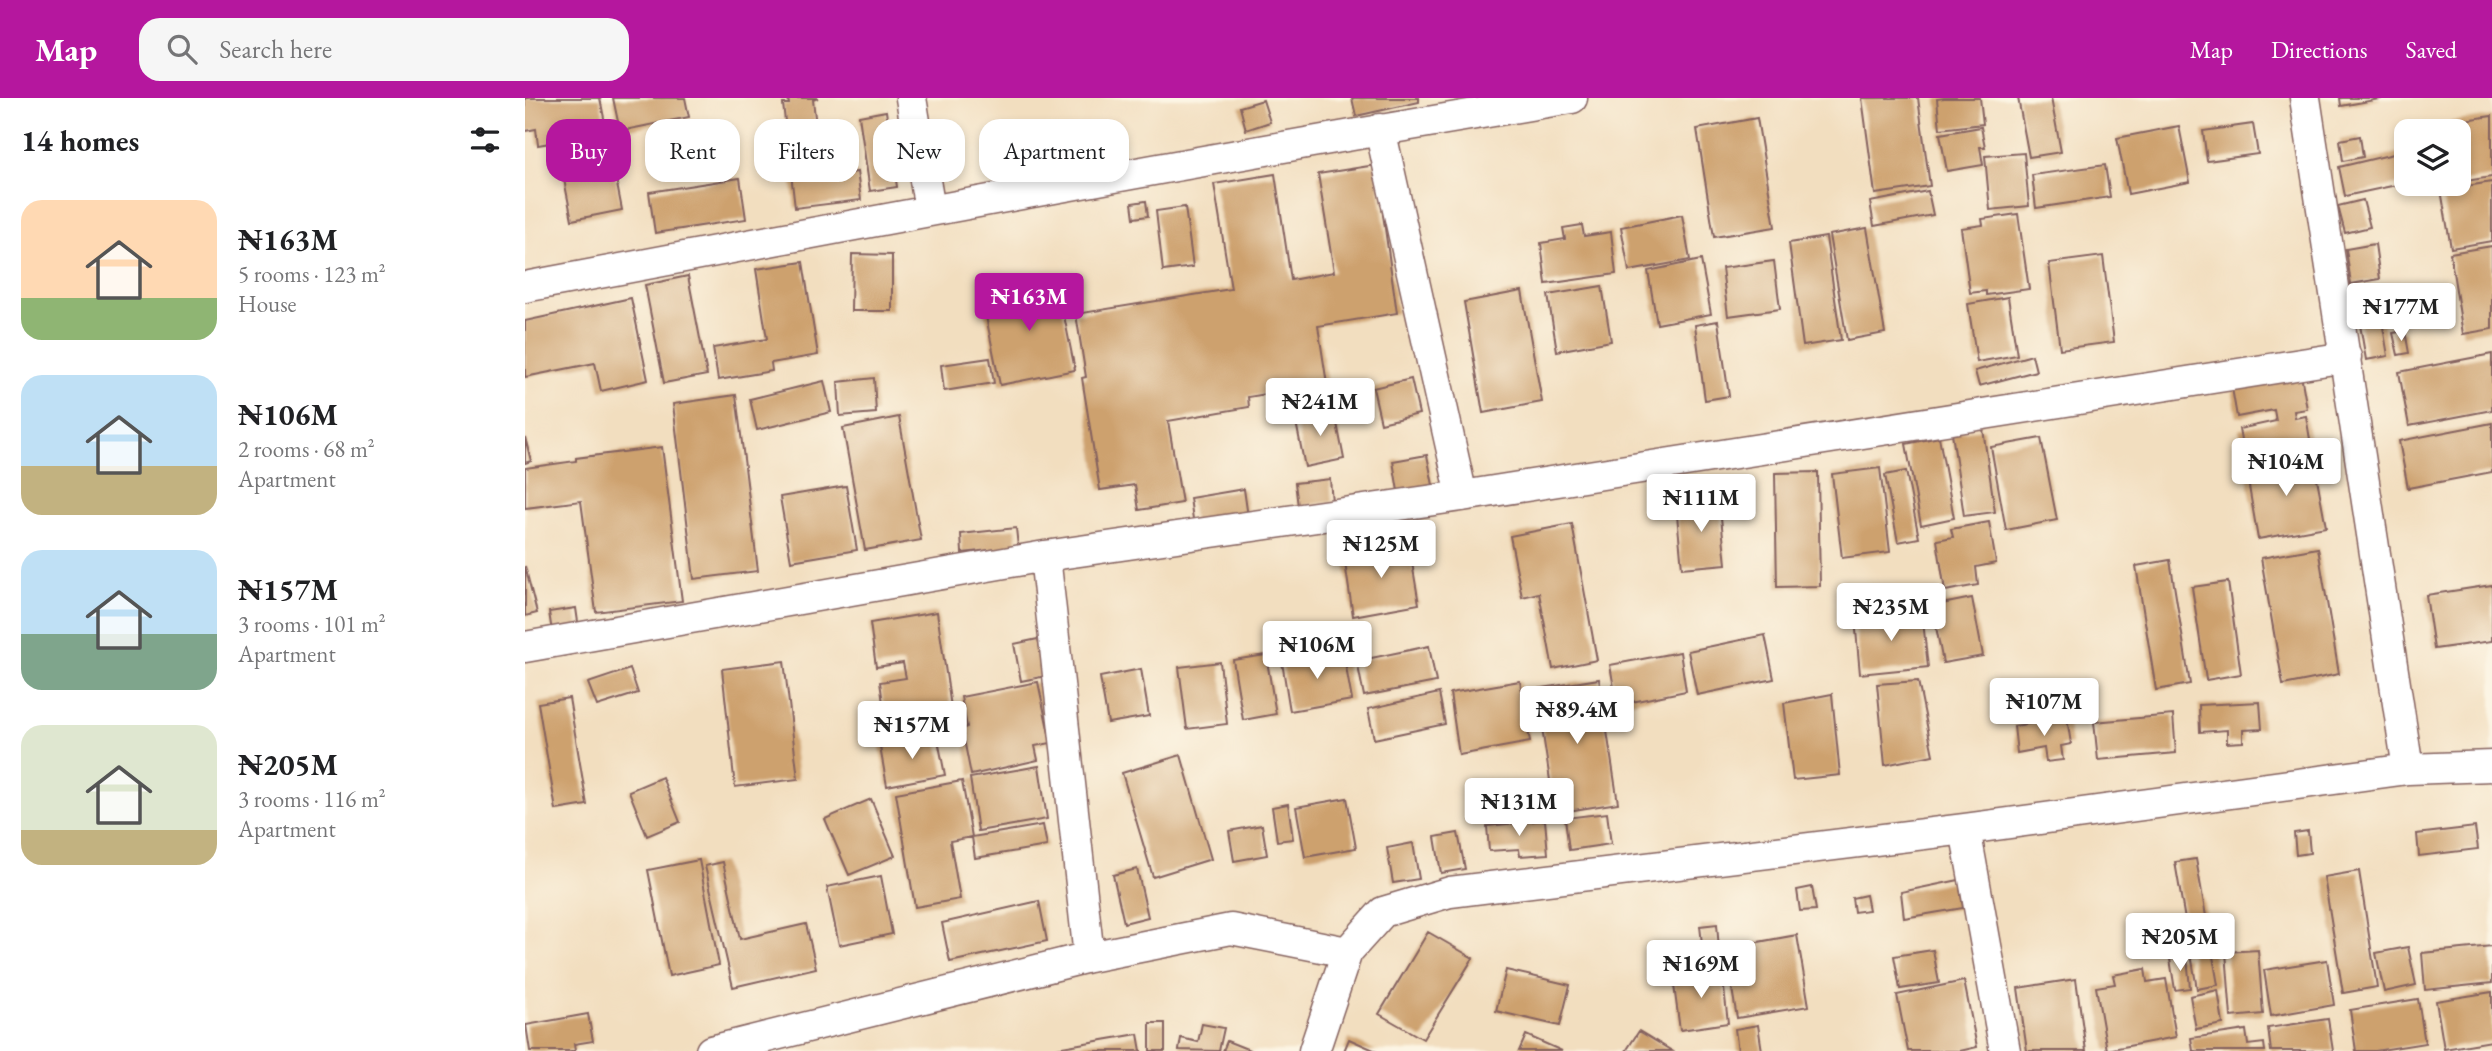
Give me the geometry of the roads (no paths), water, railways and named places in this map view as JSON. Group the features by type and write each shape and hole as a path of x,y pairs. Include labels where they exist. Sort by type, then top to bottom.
{"street":[{"path":"911,98 930,210"},
{"path":"525,287 930,210 1380,129 1572,98"},
{"path":"2305,98 2408,769"},
{"path":"1380,129 1462,496"},
{"path":"525,647 1045,556 1462,496 2346,357"},
{"path":"1045,556 1089,957"},
{"path":"1314,1051 1347,952 1383,912 1450,892 1965,829 2408,769 2492,766"},
{"path":"1965,829 2005,1051"},
{"path":"711,1051 740,1047 1089,957 1231,929 1347,952"}]}
